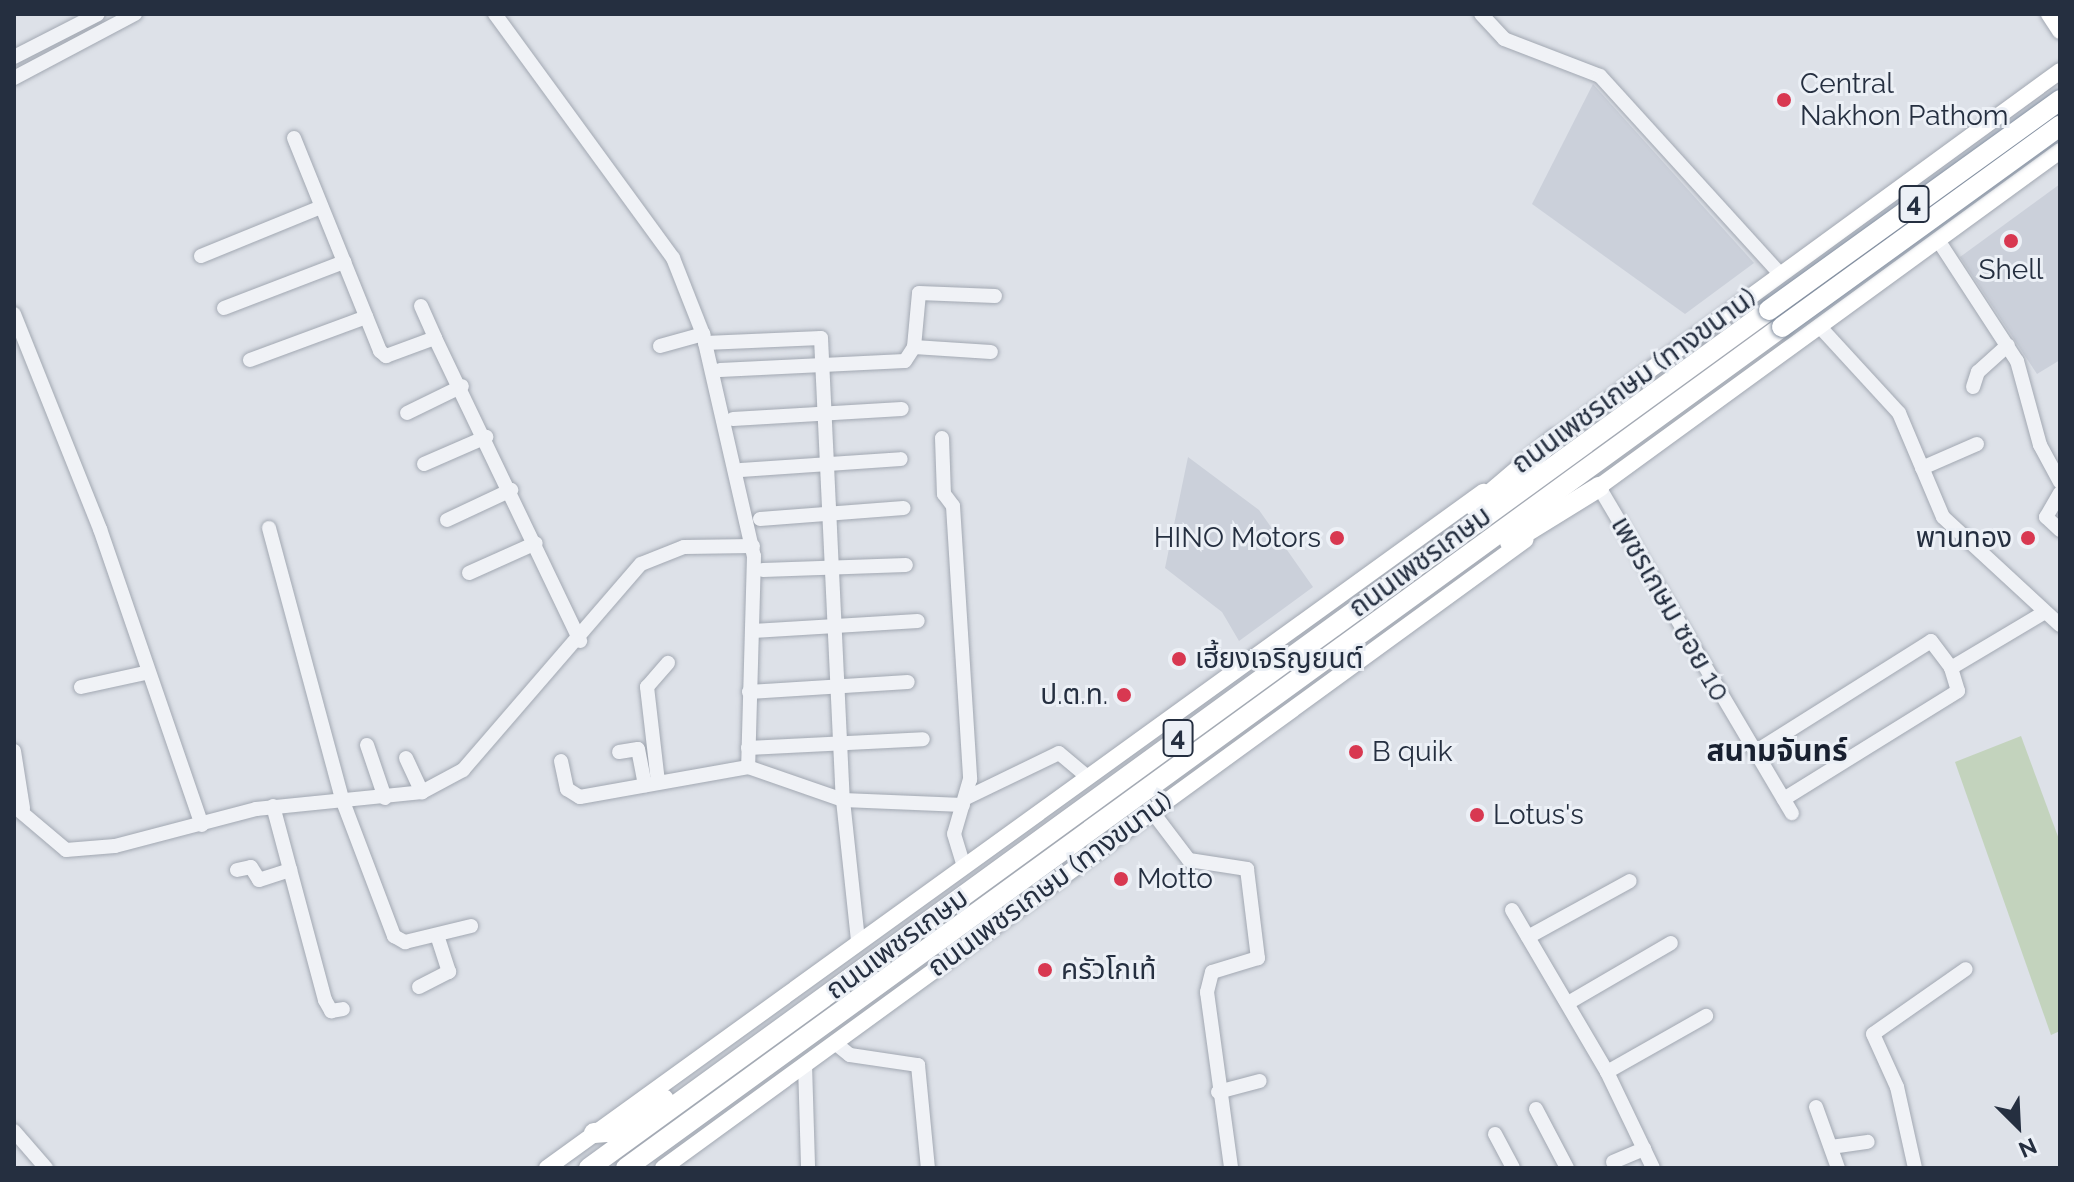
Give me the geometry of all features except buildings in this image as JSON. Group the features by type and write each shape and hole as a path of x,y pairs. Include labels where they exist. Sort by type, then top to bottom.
{"highway":[{"name":"ถนนเพชรเกษม","path":"589,1168 1365,601 2060,100"},
{"name":"ถนนเพชรเกษม","path":"626,1168 2060,126"},
{"path":"1365,601 1556,438"},
{"path":"1381,621 1599,487"},
{"path":"594,1133 610,1132 735,1062"}],"main road":[{"path":"2049,14 2060,31"},
{"name":"ถนนเพชรเกษม (ทางขนาน)","path":"547,1168 2060,71"},
{"path":"1921,172 1982,139 2010,143 2008,173 1969,218"},
{"name":"ถนนเพชรเกษม (ทางขนาน)","path":"663,1168 2060,151"}],"street":[{"path":"14,57 98,14"},
{"path":"14,78 135,14"},
{"path":"495,14 673,258 704,339 753,546 748,767"},
{"path":"1481,14 1504,39 1607,82 1784,271"},
{"path":"294,138 366,317 386,356 435,338"},
{"path":"201,256 321,207"},
{"path":"1938,240 2008,345 2028,387 2040,445 2060,482"},
{"path":"224,308 344,262"},
{"path":"720,370 905,361 914,347 919,293 995,296"},
{"path":"421,306 462,386 580,641"},
{"path":"14,314 100,529 145,673 202,825"},
{"path":"250,360 366,317"},
{"path":"1819,326 1899,413 1945,520 2060,625"},
{"path":"660,346 704,339 819,336 843,800 858,941"},
{"path":"1973,387 1978,372 2008,345"},
{"path":"914,347 991,352"},
{"path":"407,413 462,386"},
{"path":"733,419 902,409"},
{"path":"424,464 486,437"},
{"path":"942,438 944,494 953,506 964,801 954,842 964,866"},
{"path":"1922,468 1977,444"},
{"path":"741,470 901,459"},
{"name":"เพชรเกษม ซอย 10","path":"1599,487 1792,813"},
{"path":"447,520 511,490"},
{"path":"2060,493 2046,517 2060,530"},
{"path":"760,519 904,508"},
{"path":"269,528 342,799 394,936 405,942 471,926"},
{"path":"469,573 536,543"},
{"path":"14,751 18,807 59,850 115,846 273,806 385,798 422,792 463,770 580,641 641,564 684,547 753,546"},
{"path":"763,570 906,565"},
{"path":"1951,668 2045,612"},
{"path":"753,631 918,621"},
{"path":"1755,752 1931,641 1951,668 1958,691 1784,799"},
{"path":"652,783 647,687 668,663"},
{"path":"81,687 145,673"},
{"path":"749,692 908,682"},
{"path":"748,748 923,739"},
{"path":"367,745 385,798"},
{"path":"619,752 638,749 652,783"},
{"path":"561,761 573,796 748,767 843,800 964,801 1059,753 1086,776"},
{"path":"406,758 422,792"},
{"path":"273,806 327,1006 343,1009"},
{"path":"1151,810 1189,860 1247,869 1258,958 1212,972 1207,992 1218,1092 1231,1168"},
{"path":"237,870 251,867 261,886 290,870"},
{"path":"1528,937 1630,881"},
{"path":"1512,910 1607,1072 1653,1168"},
{"path":"419,987 449,972 437,935"},
{"path":"1568,1003 1671,943"},
{"path":"1915,1168 1897,1087 1873,1034 1966,969"},
{"path":"1607,1072 1706,1016"},
{"path":"835,1043 850,1055 918,1065 928,1168"},
{"path":"805,1064 808,1168"},
{"path":"1218,1092 1260,1081"},
{"path":"1816,1107 1838,1168"},
{"path":"1536,1109 1567,1168"},
{"path":"14,1131 46,1168"},
{"path":"1495,1134 1513,1168"},
{"path":"1831,1147 1868,1142"},
{"path":"1613,1162 1644,1149"}],"shaded area":[{"path":"1593,84 1754,263 1685,314 1532,204"},
{"path":"2060,184 2060,360 2037,374 1960,257"},
{"path":"1188,457 1259,510 1313,587 1239,641 1222,612 1165,568"}],"green space":[{"path":"2021,736 2060,842 2060,1031 2051,1035 1955,762"}],"place":[{"name":"Central Nakhon Pathom","path":"1784,100"},
{"name":"Shell","path":"2011,241"},
{"name":"HINO Motors","path":"1337,538"},
{"name":"พานทอง","path":"2028,538"},
{"name":"เฮี้ยงเจริญยนต์","path":"1179,659"},
{"name":"ป.ต.ท.","path":"1124,695"},
{"name":"B quik","path":"1356,752"},
{"name":"Lotus's","path":"1477,815"},
{"name":"Motto","path":"1121,879"},
{"name":"ครัวโกเท้","path":"1045,970"}],"district":[{"name":"สนามจันทร์","path":"1777,751"}]}
